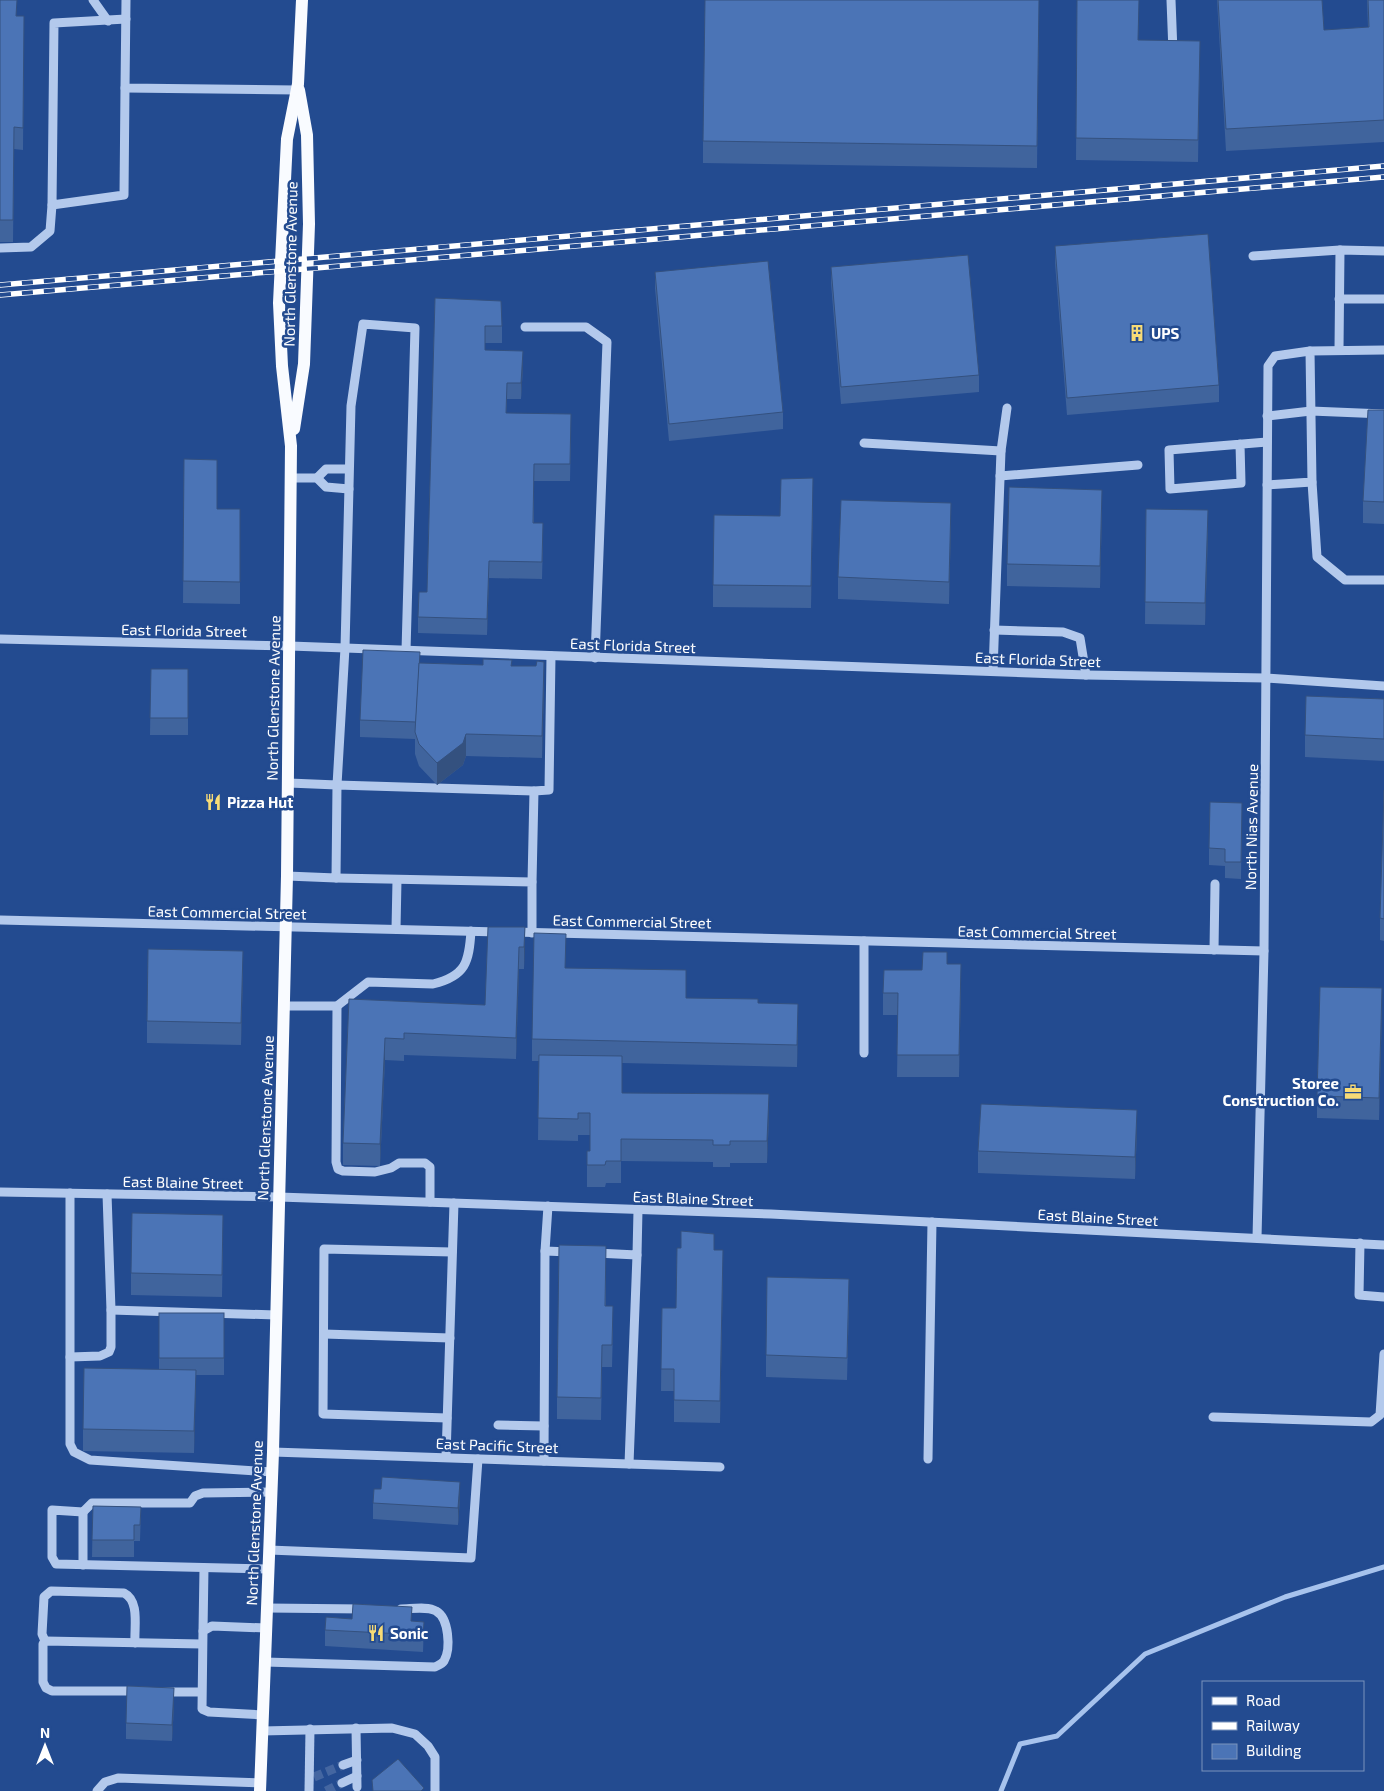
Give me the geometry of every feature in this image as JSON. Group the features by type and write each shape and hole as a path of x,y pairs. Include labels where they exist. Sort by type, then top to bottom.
{"main road":[{"name":"North Glenstone Avenue","path":"260,1787 273,1452 287,927 291,446 282,366 280,303 287,138 297,87 302,0"},
{"name":"North Glenstone Avenue","path":"291,446 304,364 309,224 308,135 297,87"}],"street":[{"path":"93,0 108,21"},
{"path":"52,204 124,195 126,0"},
{"path":"1171,0 1173,53"},
{"path":"0,248 31,247 50,231 54,23 126,20"},
{"path":"125,88 297,87"},
{"path":"1253,256 1340,250 1384,251"},
{"path":"1339,350 1340,250"},
{"path":"1339,299 1384,299"},
{"path":"336,878 337,785 345,648 351,406 363,324 416,328 406,650"},
{"path":"526,327 586,327 607,342 595,658"},
{"name":"North Nias Avenue","path":"1257,1238 1264,951 1268,366 1275,356 1310,351 1384,350"},
{"path":"1310,351 1312,482 1317,558 1345,580 1384,580"},
{"path":"993,671 1001,451 1007,408"},
{"path":"1267,416 1311,411 1384,414"},
{"path":"1240,444 1241,483 1170,489 1169,450 1240,444 1267,442"},
{"path":"864,443 1001,451"},
{"path":"1000,476 1138,465"},
{"path":"317,478 326,468 348,469"},
{"path":"291,478 317,478 326,487 349,489"},
{"path":"1267,484 1312,482"},
{"path":"994,630 1063,632 1080,638 1086,674"},
{"name":"East Florida Street","path":"0,639 290,646 595,658 1266,678 1384,686"},
{"path":"288,783 549,790 551,656"},
{"path":"532,933 534,790"},
{"path":"287,876 532,882"},
{"path":"396,929 397,880"},
{"path":"1214,950 1215,884"},
{"name":"East Commercial Street","path":"0,920 1264,951"},
{"path":"284,1006 337,1006 368,982 433,984 459,973 469,954 471,931"},
{"path":"864,941 864,1053"},
{"path":"337,1006 336,1162 338,1169 343,1171 375,1172 391,1168 399,1162 424,1162 430,1167 430,1202"},
{"name":"East Blaine Street","path":"0,1192 280,1197 548,1206 1384,1244"},
{"path":"70,1193 70,1444 74,1452 82,1458 90,1460 209,1467 217,1470 272,1472"},
{"path":"70,1357 100,1356 109,1352 111,1347 106,1194"},
{"path":"446,1457 454,1203"},
{"path":"544,1461 545,1251 548,1206"},
{"path":"629,1464 638,1210"},
{"path":"928,1459 932,1222"},
{"path":"1360,1243 1360,1295 1384,1296"},
{"path":"448,1418 323,1414 324,1249 452,1252"},
{"path":"545,1251 637,1255"},
{"path":"111,1310 276,1315"},
{"path":"324,1334 450,1338"},
{"path":"1213,1417 1371,1422 1380,1415 1384,1354"},
{"path":"498,1425 544,1426"},
{"name":"East Pacific Street","path":"273,1452 720,1467"},
{"path":"269,1550 471,1558 478,1459"},
{"path":"83,1565 83,1512 92,1503 190,1503 195,1496 204,1493 271,1492"},
{"path":"83,1512 52,1510 52,1557 56,1564 269,1569"},
{"path":"204,1568 202,1709 209,1712 263,1715"},
{"path":"135,1643 134,1601 124,1593 51,1591 44,1597 42,1634 45,1641 43,1644 43,1682 46,1688 52,1690 201,1692"},
{"path":"267,1608 370,1609"},
{"path":"265,1662 435,1667 443,1663 447,1656 448,1626 444,1617 435,1610 388,1609"},
{"path":"203,1631 212,1626 266,1628"},
{"path":"45,1641 202,1644"},
{"path":"356,1728 356,1787"},
{"path":"262,1730 392,1728 415,1734 428,1746 435,1757 435,1791"},
{"path":"309,1791 312,1778 310,1730"},
{"path":"343,1765 356,1760"},
{"path":"342,1783 356,1776"},
{"path":"97,1791 104,1782 118,1778 260,1787"}],"building":[{"path":"0,0 17,0 16,16 24,16 23,128 14,127 13,220 0,220"},
{"path":"705,0 1039,0 1037,146 703,141"},
{"path":"1077,0 1139,0 1138,40 1200,41 1198,140 1076,138"},
{"path":"1218,0 1322,0 1324,30 1369,27 1368,0 1384,0 1384,120 1226,129"},
{"name":"UPS","path":"1208,234 1219,385 1067,398 1055,246"},
{"path":"968,255 979,375 841,387 831,267"},
{"path":"768,261 783,412 669,424 655,272"},
{"path":"435,298 501,301 502,326 485,326 485,350 523,351 521,383 507,383 506,413 571,414 570,464 534,464 533,523 543,523 542,562 489,561 487,619 418,617 419,592 427,592"},
{"path":"1368,410 1384,410 1384,502 1363,501"},
{"path":"184,459 217,460 217,509 240,509 240,582 183,581"},
{"path":"813,478 811,586 713,585 714,515 780,516 781,479"},
{"path":"1009,487 1102,490 1100,566 1007,564"},
{"path":"841,500 951,503 949,582 838,577"},
{"path":"1146,509 1208,510 1205,603 1145,602"},
{"path":"363,650 420,652 416,722 360,720"},
{"path":"483,659 512,660 511,666 536,666 537,661 544,662 542,736 466,734 463,743 437,763 419,744 415,732 419,663 483,665"},
{"path":"151,669 188,669 188,718 150,718"},
{"path":"1306,696 1384,699 1384,739 1305,735"},
{"path":"1384,790 1384,919 1380,918"},
{"path":"1210,802 1242,803 1241,862 1225,862 1225,849 1209,848"},
{"path":"488,927 525,927 524,947 519,947 516,1038 404,1033 404,1039 385,1038 380,1144 343,1143 349,999 485,1005"},
{"path":"534,933 566,934 565,968 686,970 686,998 758,999 758,1003 798,1004 797,1045 532,1039"},
{"path":"148,949 243,951 241,1023 147,1021"},
{"path":"923,952 947,952 947,964 961,964 959,1055 897,1055 898,993 883,993 884,970 922,970"},
{"path":"1320,987 1382,988 1379,1098 1317,1096"},
{"path":"539,1055 622,1056 622,1093 769,1094 767,1141 730,1141 730,1145 713,1145 713,1140 621,1139 621,1161 606,1161 605,1165 587,1165 587,1151 590,1151 590,1113 578,1113 578,1119 538,1118"},
{"path":"981,1104 1137,1110 1135,1157 978,1151"},
{"path":"132,1213 223,1215 222,1275 131,1273"},
{"path":"681,1231 714,1234 714,1250 723,1250 720,1401 674,1400 674,1369 661,1369 662,1308 676,1308 677,1248 681,1248"},
{"path":"559,1245 606,1246 605,1306 613,1306 612,1345 602,1345 601,1398 557,1397"},
{"path":"767,1277 849,1279 847,1358 766,1355"},
{"path":"159,1313 224,1313 224,1358 159,1358"},
{"path":"84,1368 196,1370 194,1431 83,1429"},
{"path":"382,1477 460,1482 458,1508 373,1503 374,1489 381,1489"},
{"path":"93,1506 141,1507 140,1525 134,1525 134,1540 92,1540"},
{"path":"353,1604 412,1607 411,1621 424,1622 423,1635 325,1630 326,1617 352,1619"},
{"path":"127,1686 174,1688 172,1725 126,1723"},
{"path":"398,1759 424,1788 421,1791 373,1791 372,1780"}],"waterway":[{"path":"1001,1791 1020,1744 1057,1736 1145,1654 1285,1597 1384,1567"}],"tunnel":[{"path":"314,1777 343,1765"},
{"path":"326,1791 342,1783"}],"railway":[{"path":"0,285 1384,166"},
{"path":"0,295 1384,177"}],"place":[{"name":"UPS","path":"1137,333"},
{"name":"Pizza Hut","path":"213,802"},
{"name":"Storee Construction Co.","path":"1353,1092"},
{"name":"Sonic","path":"376,1633"}]}
